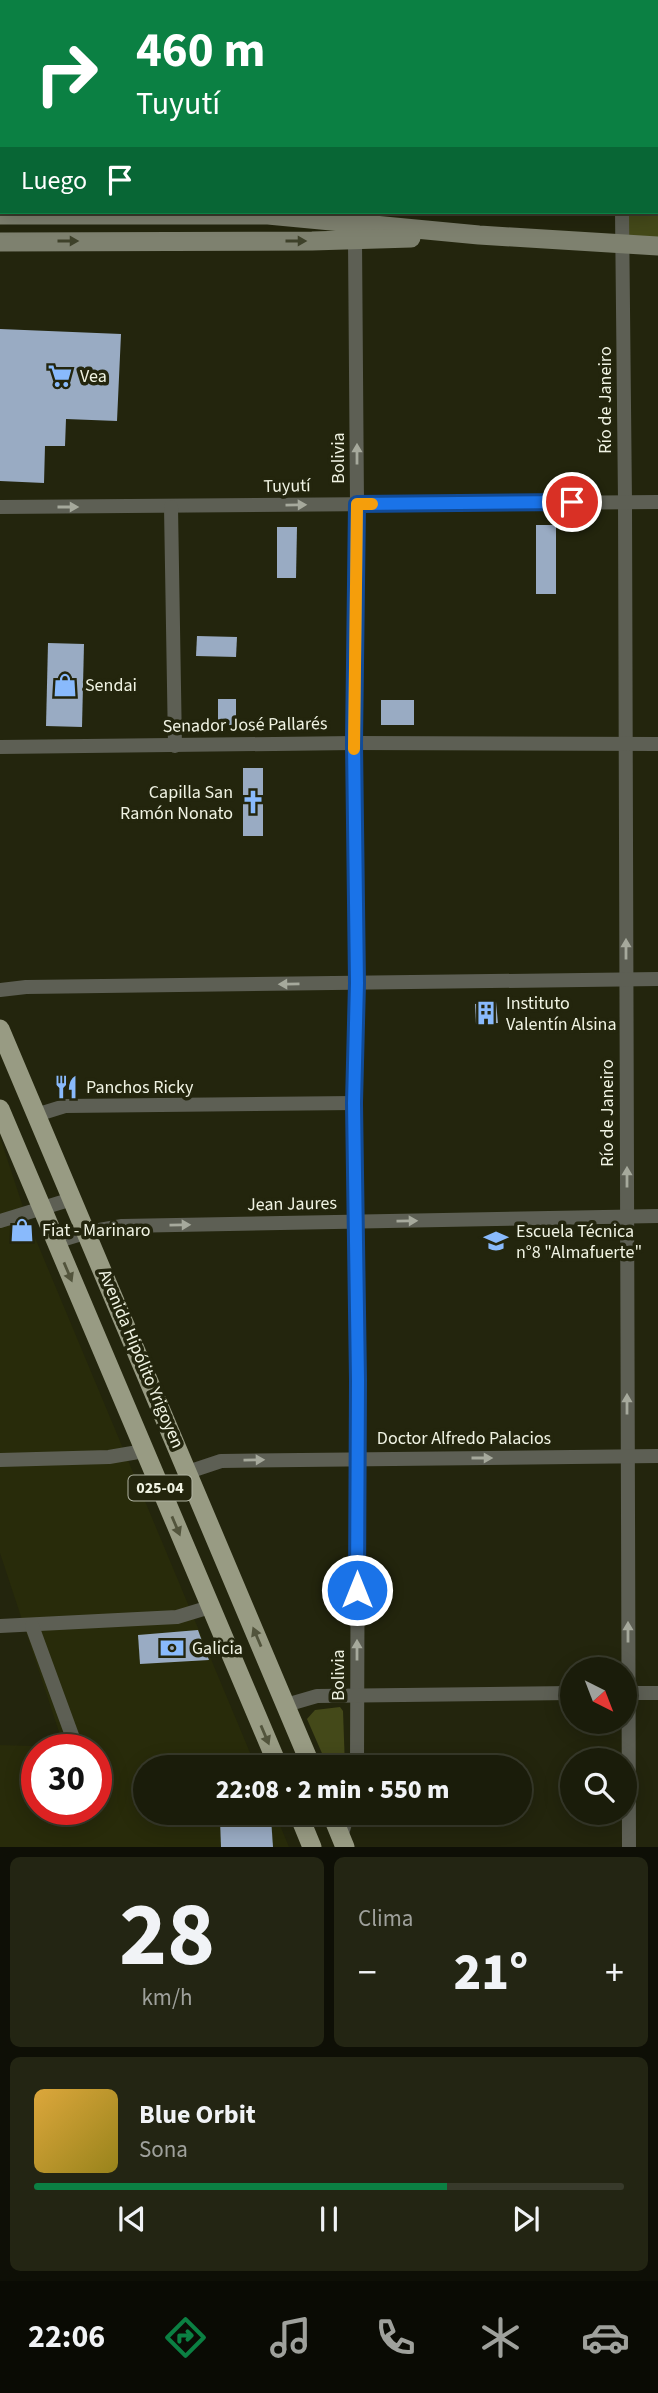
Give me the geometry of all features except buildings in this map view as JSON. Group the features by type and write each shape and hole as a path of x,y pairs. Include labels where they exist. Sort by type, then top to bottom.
{"main road":[{"path":"0,215 286,214"},
{"path":"268,215 479,235 658,246"},
{"path":"0,242 355,240 479,235"},
{"name":"Avenida Hipólito Yrigoyen","path":"0,1029 307,1755"},
{"name":"Avenida Hipólito Yrigoyen","path":"0,1109 273,1755"},
{"path":"303,1825 312,1847"},
{"path":"336,1825 343,1842"}],"street":[{"name":"Río de Janeiro","path":"622,214 626,744 626,1657"},
{"name":"Bolivia","path":"355,240 357,504 354,743 357,983 354,1103 358,1458 357,1755"},
{"name":"Tuyutí","path":"0,507 658,502"},
{"path":"171,506 175,746"},
{"name":"Senador José Pallarés","path":"0,747 354,743 658,744"},
{"path":"0,990 26,987 658,979"},
{"path":"36,1115 65,1105 354,1103"},
{"path":"0,1221 72,1199"},
{"name":"Jean Jaures","path":"55,1242 122,1226 658,1216"},
{"path":"0,1460 109,1457 144,1451"},
{"name":"Doctor Alfredo Palacios","path":"188,1472 221,1461 658,1456"},
{"path":"0,1626 177,1617 210,1607"},
{"path":"32,1626 72,1734"},
{"path":"286,1705 317,1696 357,1694 560,1693"},
{"path":"637,1693 658,1693"},
{"name":"Río de Janeiro","path":"627,1734 629,1847"}],"shaded area":[{"path":"622,214 658,214 658,246 623,242"},
{"path":"0,1137 26,1216 251,1755 133,1755 133,1825 280,1825 289,1847 0,1847 0,1745 21,1746 21,1825 112,1825 112,1734 60,1734 0,1553"},
{"path":"340,1707 343,1711 345,1755 323,1755 307,1719 315,1710"}],"slow traffic":[{"path":"354,749 357,504 372,504"}],"place":[{"name":"Vea","path":"60,376"},
{"name":"Sendai","path":"65,685"},
{"name":"Capilla San Ramón Nonato","path":"253,802"},
{"name":"Instituto Valentín Alsina","path":"486,1013"},
{"name":"Panchos Ricky","path":"66,1087"},
{"name":"Fiat - Marinaro","path":"22,1230"},
{"name":"Escuela Técnica n°8 \"Almafuerte\"","path":"496,1241"},
{"name":"Galicia","path":"172,1648"}],"route":[{"path":"357,1590 358,1380 354,1103 357,983 354,743 357,504 572,502"}]}
